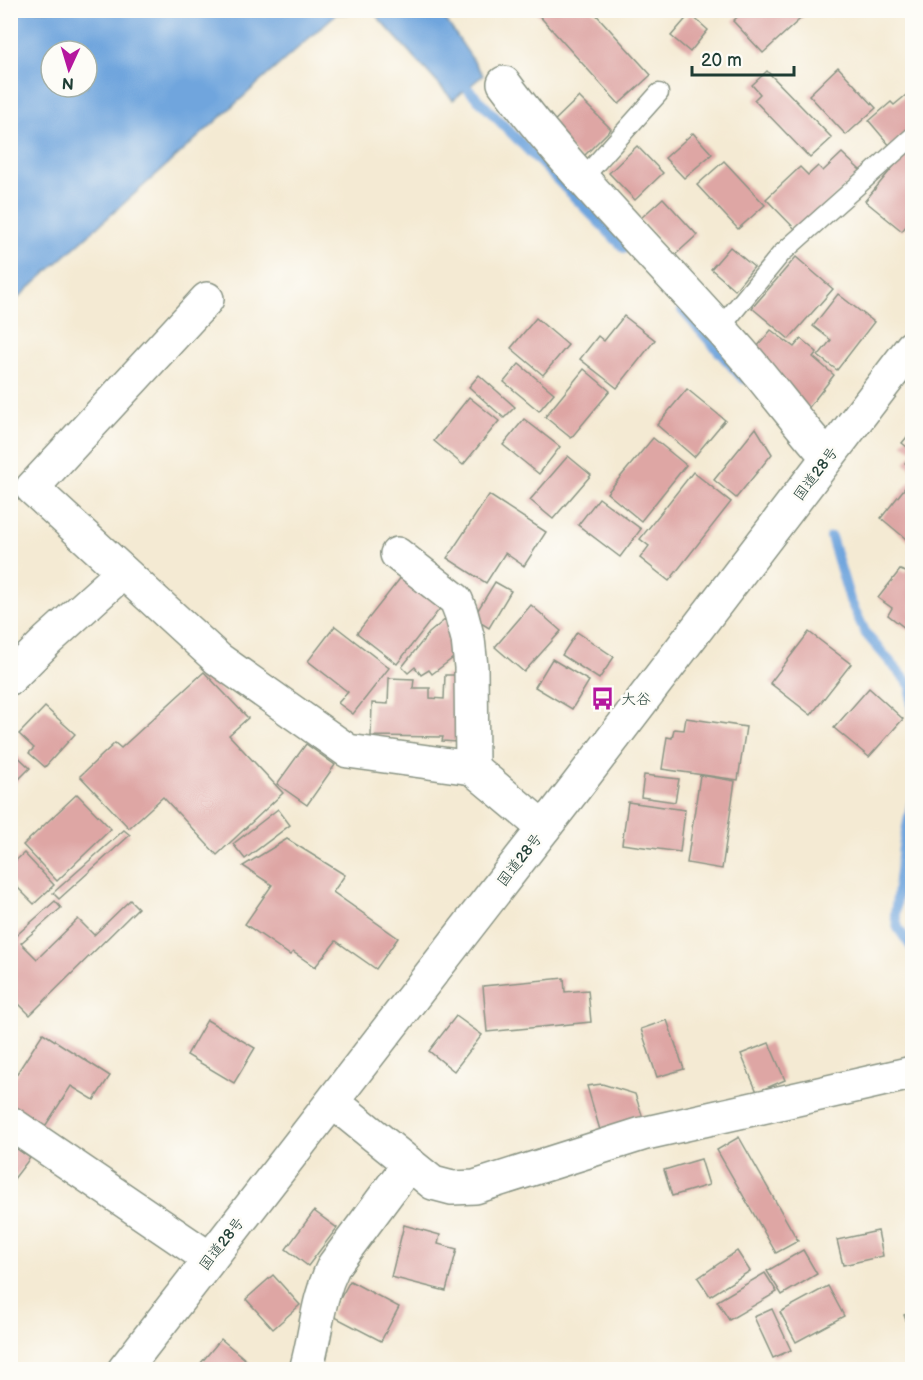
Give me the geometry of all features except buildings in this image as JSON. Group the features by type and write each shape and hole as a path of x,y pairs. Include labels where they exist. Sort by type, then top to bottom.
{"main road":[{"path":"504,83 536,126 720,328 828,457"},
{"path":"207,299 32,488 218,659 348,751 472,768 544,828"},
{"name":"国道28号","path":"124,1370 333,1102 912,347"},
{"path":"398,554 456,600 461,613 468,639 471,667 472,768"},
{"path":"10,678 123,572"},
{"path":"333,1102 433,1183 452,1188 475,1187 642,1134 912,1073"},
{"path":"10,1123 210,1259"},
{"path":"306,1370 318,1304 330,1274 409,1164"}],"lane":[{"path":"583,178 659,93"},
{"path":"720,328 781,254 912,137"}],"water":[{"path":"11,10 440,11 483,75 453,100 373,12 336,14 11,304"}],"waterway":[{"path":"468,89 624,248"},
{"path":"682,310 743,379"},
{"path":"831,537 850,600 866,634 911,686 912,711"},
{"path":"912,802 903,847 895,914 898,928 912,948"}],"place":[{"name":"大谷","path":"603,699"}]}
